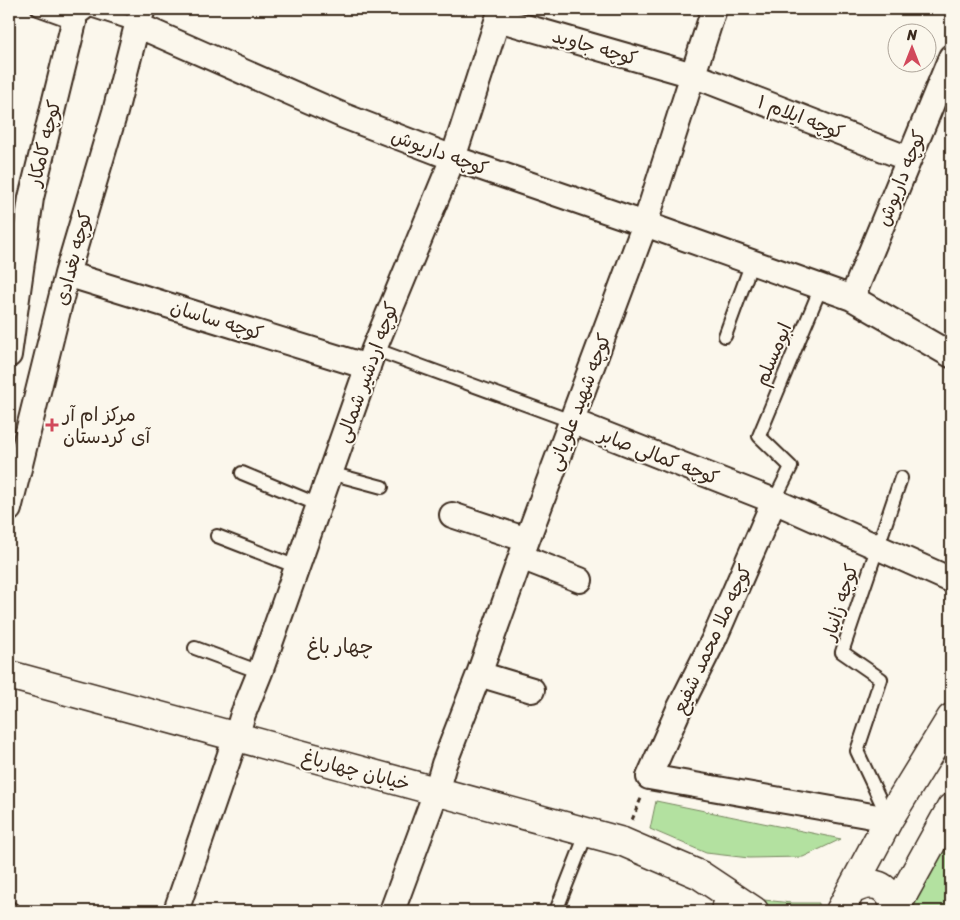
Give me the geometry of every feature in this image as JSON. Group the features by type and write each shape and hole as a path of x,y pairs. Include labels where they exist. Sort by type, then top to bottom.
{"main road":[{"name":"خیابان چهارباغ","path":"9,675 623,842 700,875 720,901 754,911"},
{"path":"846,901 889,819 951,718"},
{"path":"895,909 951,808"},
{"path":"846,901 861,886 872,884 883,888 891,895 895,909"}],"street":[{"name":"کوچه شهید علویانی","path":"392,911 436,792 444,764 645,224 714,9"},
{"name":"کوچه جاوید","path":"500,14 693,75"},
{"name":"کوچه اردشیر شمالی","path":"176,911 243,714 260,672 371,358 453,158 500,14"},
{"name":"کوچه داریوش","path":"140,17 344,116 453,158 852,298 951,355"},
{"name":"کوچه بغدادی","path":"9,509 67,274 115,112 140,17"},
{"name":"کوچه کامکار","path":"9,355 15,256 74,22"},
{"name":"کوچه داریوش","path":"852,298 951,57"},
{"name":"کوچه ایلام ۱","path":"693,75 909,159"},
{"name":"کوچه ساسان","path":"67,274 371,358"},
{"name":"کوچه کمالی صابر","path":"571,421 774,501 951,580"},
{"name":"کوچه ملا محمد شفیع","path":"649,777 774,501"},
{"path":"452,515 524,549 580,580"},
{"path":"479,674 532,690"},
{"path":"649,777 889,819"}],"lane":[{"path":"38,9 74,22"},
{"name":"کوچه داریوش","path":"74,22 90,10 140,17"},
{"path":"725,336 752,262"},
{"name":"ابومسلم","path":"774,501 791,467 759,436 821,287"},
{"name":"کوچه کمالی صابر","path":"371,358 571,421"},
{"path":"242,473 319,505"},
{"path":"330,473 382,487"},
{"path":"878,546 902,478"},
{"path":"217,536 297,567"},
{"name":"کوچه زانیار","path":"878,546 842,652 881,679 858,751 889,819"},
{"path":"195,648 260,672"},
{"path":"556,911 587,832"},
{"path":"9,907 14,911"}],"path":[{"path":"623,842 649,777"}],"green space":[{"path":"656,801 841,839 803,857 749,858 706,853 650,829"},
{"path":"951,828 951,911 902,911"},
{"path":"746,898 791,903 819,903 817,911 765,911"}],"place":[{"name":"مرکز ام آر آی کردستان","path":"52,425"}],"district":[{"name":"چهار باغ","path":"340,646"}]}
